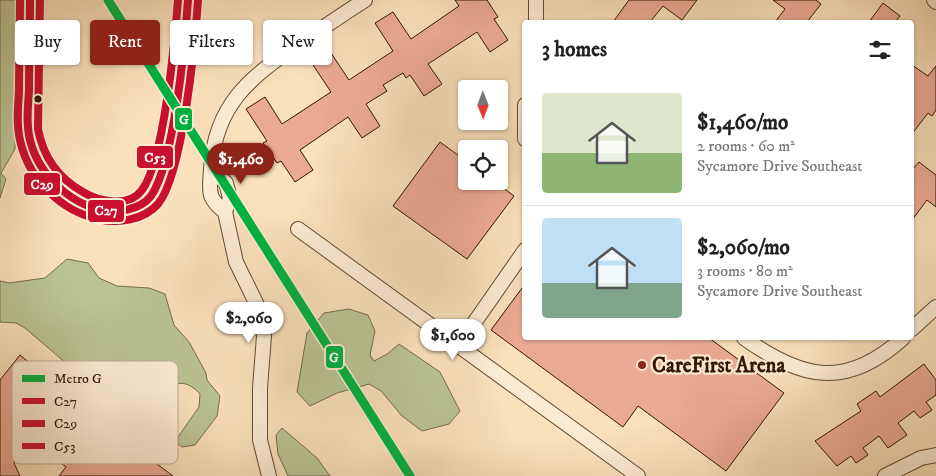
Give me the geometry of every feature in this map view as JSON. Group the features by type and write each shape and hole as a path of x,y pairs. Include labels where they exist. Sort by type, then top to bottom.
{"street":[{"path":"269,476 260,440 264,336 260,311 236,262 225,212 230,198 226,183 211,169 211,161 218,132 231,102 242,88 263,68 366,0"},
{"path":"536,0 536,20"},
{"path":"298,229 638,476"},
{"path":"458,346 522,254"},
{"path":"914,326 935,310"},
{"path":"747,340 788,366 806,372 826,373 852,370 873,361 900,340"},
{"path":"885,476 921,458 936,455"}],"green space":[{"path":"0,0 18,0 18,20 15,20 15,65 17,65 15,149 1,173 6,179 0,198"},
{"path":"67,259 88,263 99,278 117,286 149,288 165,294 174,325 189,342 206,373 207,380 220,396 217,416 195,445 182,447 178,444 178,437 199,407 200,394 188,385 178,384 178,361 64,361 25,328 16,323 0,322 0,281 9,283 45,278"},
{"path":"349,309 368,315 375,331 370,355 374,361 387,354 399,344 440,372 460,411 449,424 422,431 402,416 381,391 369,384 337,393 310,406 297,392 307,333 324,313"},
{"path":"282,428 317,458 330,476 288,476 278,454 276,435"}],"building":[{"path":"455,0 487,0 498,17 494,19 508,40 490,52 477,32 428,64 442,84 424,96 410,75 406,78 403,73 383,85 387,91 366,104 380,126 362,138 348,117 300,150 313,170 295,182 281,161 277,163 263,143 267,141 246,109 265,97 282,124 331,92 313,65 332,65 332,54 349,80 393,51 375,23 393,12 411,39 459,6"},
{"path":"629,0 697,0 682,20 663,6 652,20 614,20"},
{"path":"773,0 816,0 821,4 809,20 777,20 785,9"},
{"path":"883,3 900,16 897,20 870,20"},
{"path":"914,66 928,76 936,66 936,110 932,116 928,113 914,131"},
{"path":"440,142 458,155 458,190 506,190 514,196 467,259 393,206"},
{"path":"919,162 936,175 936,207 927,200 914,217 914,168"},
{"name":"CareFirst Arena","path":"522,288 522,340 712,340 784,393 726,471 638,406 623,427 491,330"},
{"path":"20,355 27,361 15,361"},
{"path":"924,364 936,380 936,395 926,402 932,410 920,418 914,411 898,423 907,435 888,448 879,436 863,448 868,455 856,463 851,456 837,466 815,441 861,411 857,404 876,391 880,397"},
{"path":"12,365 12,464 14,464 20,476 0,476 0,380"},
{"path":"62,464 157,464 173,476 59,476 66,467"}],"metro line":[{"name":"G","path":"108,0 410,476"}],"transit line":[{"name":"C29","path":"20,0 18,124 19,138 25,157 40,181 60,201 84,215 114,221 122,221 146,214 158,204 167,188 181,138 191,76 198,1"},
{"name":"C27","path":"30,0 28,122 30,140 34,152 47,175 66,193 89,206 115,211 141,205 151,196 159,180 166,158 177,102 188,0"},
{"name":"C53","path":"40,0 38,129 40,139 53,165 66,180 90,196 114,202 136,196 142,190 150,175 167,99 178,0"}],"place":[{"name":"CareFirst Arena","path":"642,365"}]}
